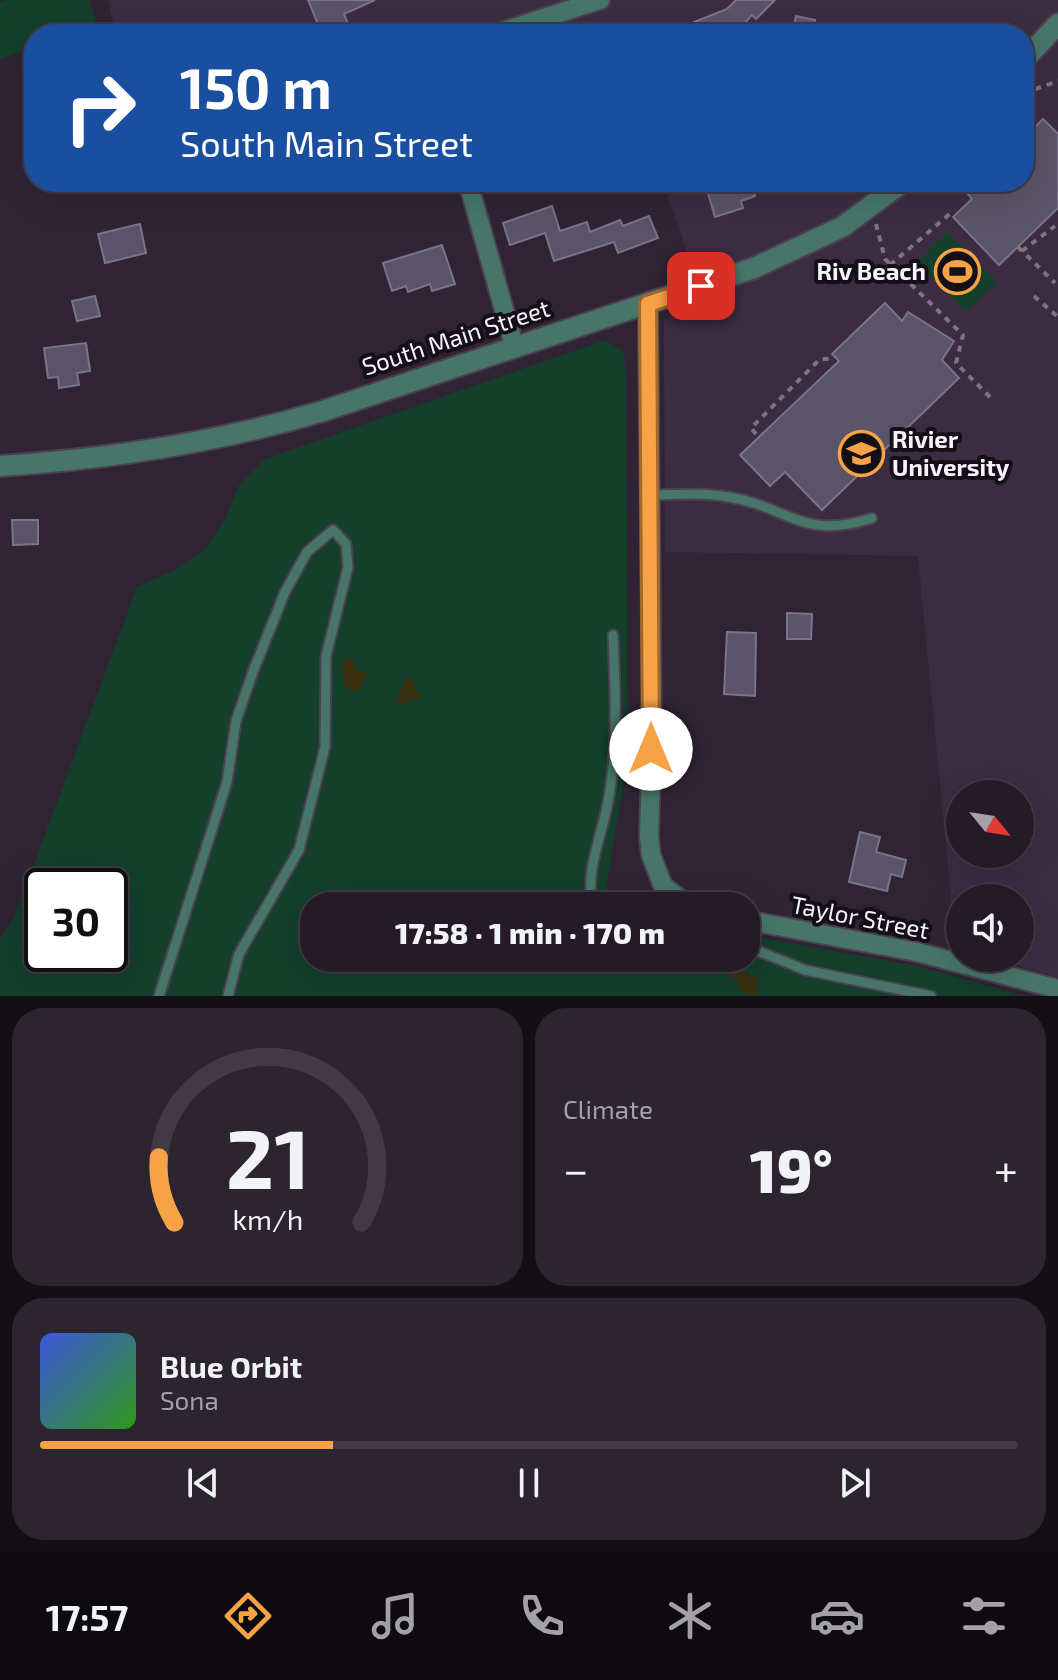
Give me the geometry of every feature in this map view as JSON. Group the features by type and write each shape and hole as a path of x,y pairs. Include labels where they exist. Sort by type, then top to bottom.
{"street":[{"path":"526,24 600,0"},
{"path":"1034,49 1058,24"},
{"path":"471,192 514,345"},
{"name":"South Main Street","path":"0,466 117,457 220,440 323,411 514,345 648,304 799,250 842,227 889,192"},
{"path":"648,304 652,738 649,836 651,855 663,886 671,892"},
{"name":"Taylor Street","path":"760,923 917,952 1058,989"}],"lane":[{"path":"648,495 727,496 801,524 822,527 872,518"},
{"path":"159,996 227,782 236,721 254,669 285,592 307,552 333,530 346,544 348,567 326,656 325,747 299,850 239,954 228,996"},
{"path":"593,892 595,848 610,793 614,744 613,635"},
{"path":"760,952 805,970 931,996"}],"path":[{"path":"1034,89 1058,81"},
{"path":"890,265 952,212"},
{"path":"875,222 878,242 890,265 963,335 956,363 992,399"},
{"path":"1055,226 1020,249 1055,283"},
{"path":"1034,296 1058,317"},
{"path":"756,434 751,428 820,359 829,359"}],"shaded area":[{"name":"Rivier University","path":"108,0 1058,0 1058,977 1034,970 1034,884 950,884 948,868 1034,868 1034,780 946,780 946,846 918,556 665,552 664,320 705,304 666,192 1034,192 1034,24 114,24"}],"green space":[{"path":"89,0 97,24 24,24 24,51 0,59 0,2"},
{"name":"Riv Beach","path":"947,232 997,282 966,312 917,262"},
{"path":"605,340 623,351 626,375 628,757 608,892 300,892 300,972 760,972 760,938 921,967 1024,996 0,996 0,938 14,918 24,891 24,972 128,972 128,868 33,868 137,587 173,571 206,548 227,516 238,487 265,459"}],"sand":[{"path":"346,658 353,659 355,670 368,673 358,692 349,690 344,683 342,662"},
{"path":"407,676 414,679 414,689 424,696 400,704 396,699"},
{"path":"747,972 756,977 758,989 755,996 740,992 737,980 725,974"}],"building":[{"path":"308,0 375,0 344,14 348,24 318,24"},
{"path":"736,0 775,0 756,19 752,15 744,24 689,24 727,9"},
{"path":"796,16 815,20 814,24 794,24"},
{"path":"1043,119 1058,134 1058,208 999,265 953,217 972,199 968,192 1034,192 1034,128"},
{"path":"708,192 754,192 755,196 741,201 743,208 715,217"},
{"path":"552,206 560,231 587,222 590,232 620,220 623,226 649,216 658,238 618,253 614,242 554,261 545,233 510,245 503,223"},
{"path":"140,224 146,253 105,263 98,234"},
{"path":"442,245 455,284 432,291 430,284 408,292 406,286 392,291 383,263"},
{"path":"95,296 100,316 77,321 72,301"},
{"path":"885,303 902,321 908,312 954,341 942,360 959,378 822,510 785,472 770,486 740,455 839,361 832,354"},
{"path":"86,343 90,371 77,373 79,385 59,388 58,377 48,378 44,348"},
{"path":"12,520 38,520 38,544 13,545"},
{"path":"787,613 812,614 811,639 787,639"},
{"path":"727,632 756,633 755,696 724,694"},
{"path":"860,832 880,837 876,852 906,860 902,877 891,874 887,891 849,882"}],"place":[{"name":"Riv Beach","path":"957,272"},
{"name":"Rivier University","path":"861,454"}],"route":[{"path":"651,749 648,304 701,286"}]}
